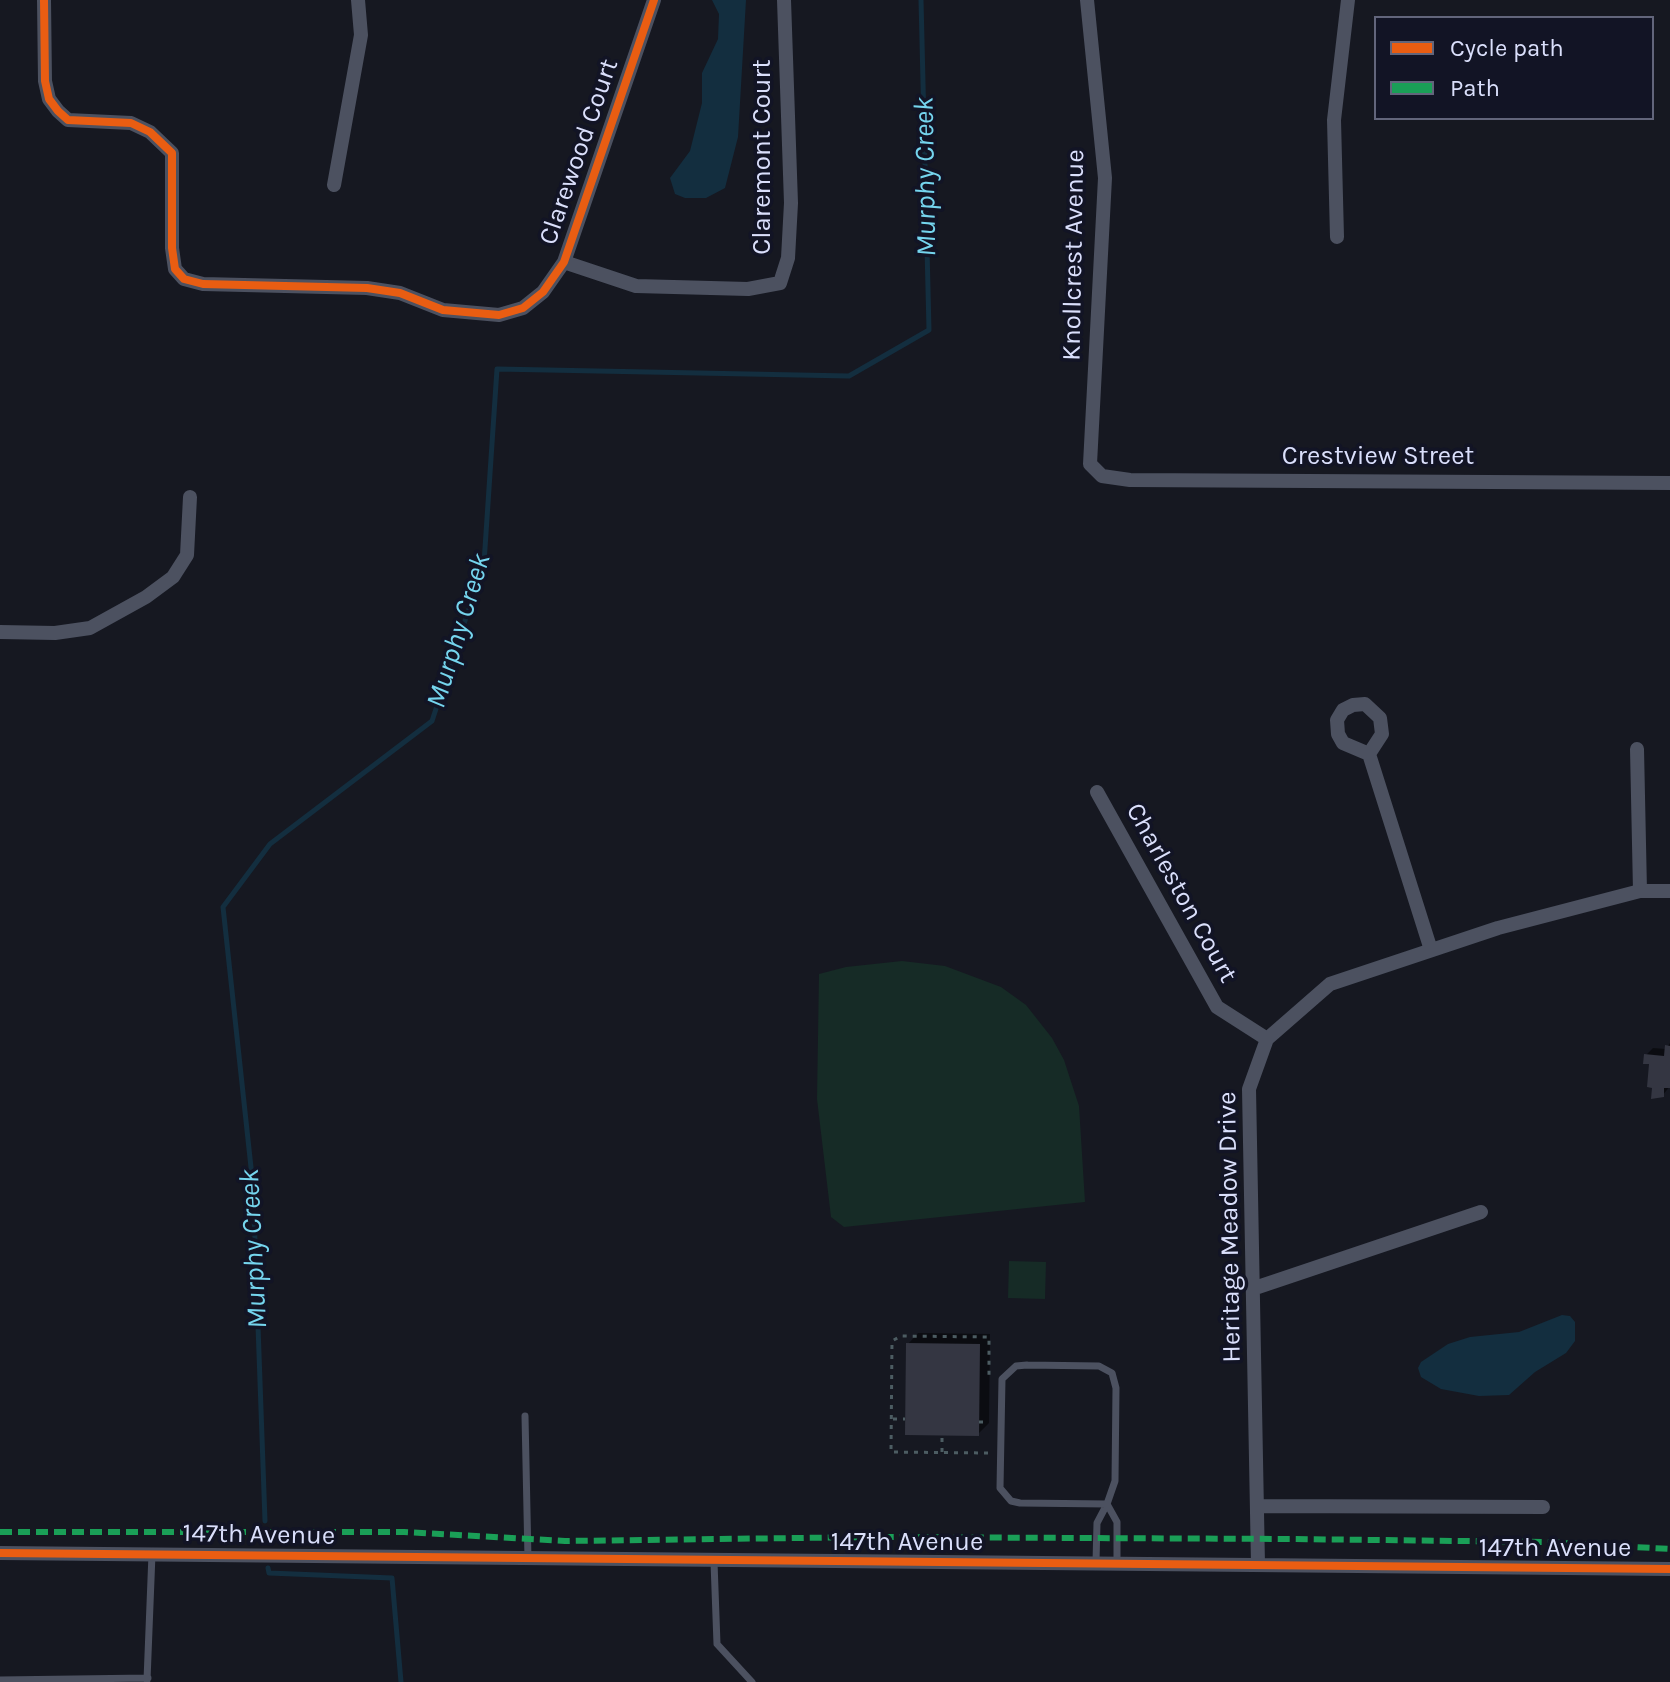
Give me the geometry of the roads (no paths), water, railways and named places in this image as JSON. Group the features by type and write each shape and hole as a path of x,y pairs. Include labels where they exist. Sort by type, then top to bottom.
{"street":[{"name":"Clarewood Court","path":"44,0 45,81 49,99 58,111 68,120 131,123 150,132 172,153 172,248 175,269 184,279 203,284 367,288 400,293 443,310 499,315 523,308 533,300 564,262 654,0"},
{"path":"334,185 361,35 358,0"},
{"name":"Claremont Court","path":"564,262 636,286 748,289 772,287 780,283 788,258 791,203 784,0"},
{"name":"Knollcrest Avenue","path":"1087,0 1105,178 1090,464"},
{"path":"1337,237 1334,120 1348,0"},
{"name":"Crestview Street","path":"1090,464 1102,476 1130,480 1670,483"},
{"path":"0,632 55,633 90,628 146,597 173,577 187,555 190,497"},
{"path":"1637,749 1640,891"},
{"path":"1369,754 1431,950"},
{"name":"Charleston Court","path":"1097,792 1217,1007 1267,1039"},
{"name":"Heritage Meadow Drive","path":"1258,1565 1249,1089 1267,1039 1330,984 1431,950 1640,891 1670,891"},
{"path":"1255,1288 1481,1212"},
{"path":"1257,1506 1543,1507"},
{"name":"147th Avenue","path":"0,1553 1670,1569"}],"lane":[{"path":"1096,1563 1097,1523 1107,1504 1115,1481 1115,1380 1106,1368 1027,1365 1007,1371 1001,1388 1000,1488 1011,1501 1107,1504"},
{"path":"525,1416 528,1559"},
{"path":"1107,1504 1117,1522 1117,1563"},
{"path":"0,1680 147,1680 152,1554"},
{"path":"714,1562 717,1644 752,1682"}],"water":[{"path":"712,0 746,0 738,137 725,188 706,198 685,198 675,194 670,178 690,151 702,103 702,73 718,39 719,14"},
{"path":"1562,1315 1570,1316 1575,1322 1575,1341 1566,1353 1535,1372 1509,1395 1479,1396 1441,1389 1421,1377 1418,1368 1421,1362 1448,1344 1470,1337 1519,1332"}],"waterway":[{"name":"Murphy Creek","path":"265,1521 253,1186 223,907 270,844 432,721 484,563 497,369 849,376 929,330 921,0"},
{"name":"Murphy Creek","path":"268,1568 269,1573 392,1578 401,1682"}]}
